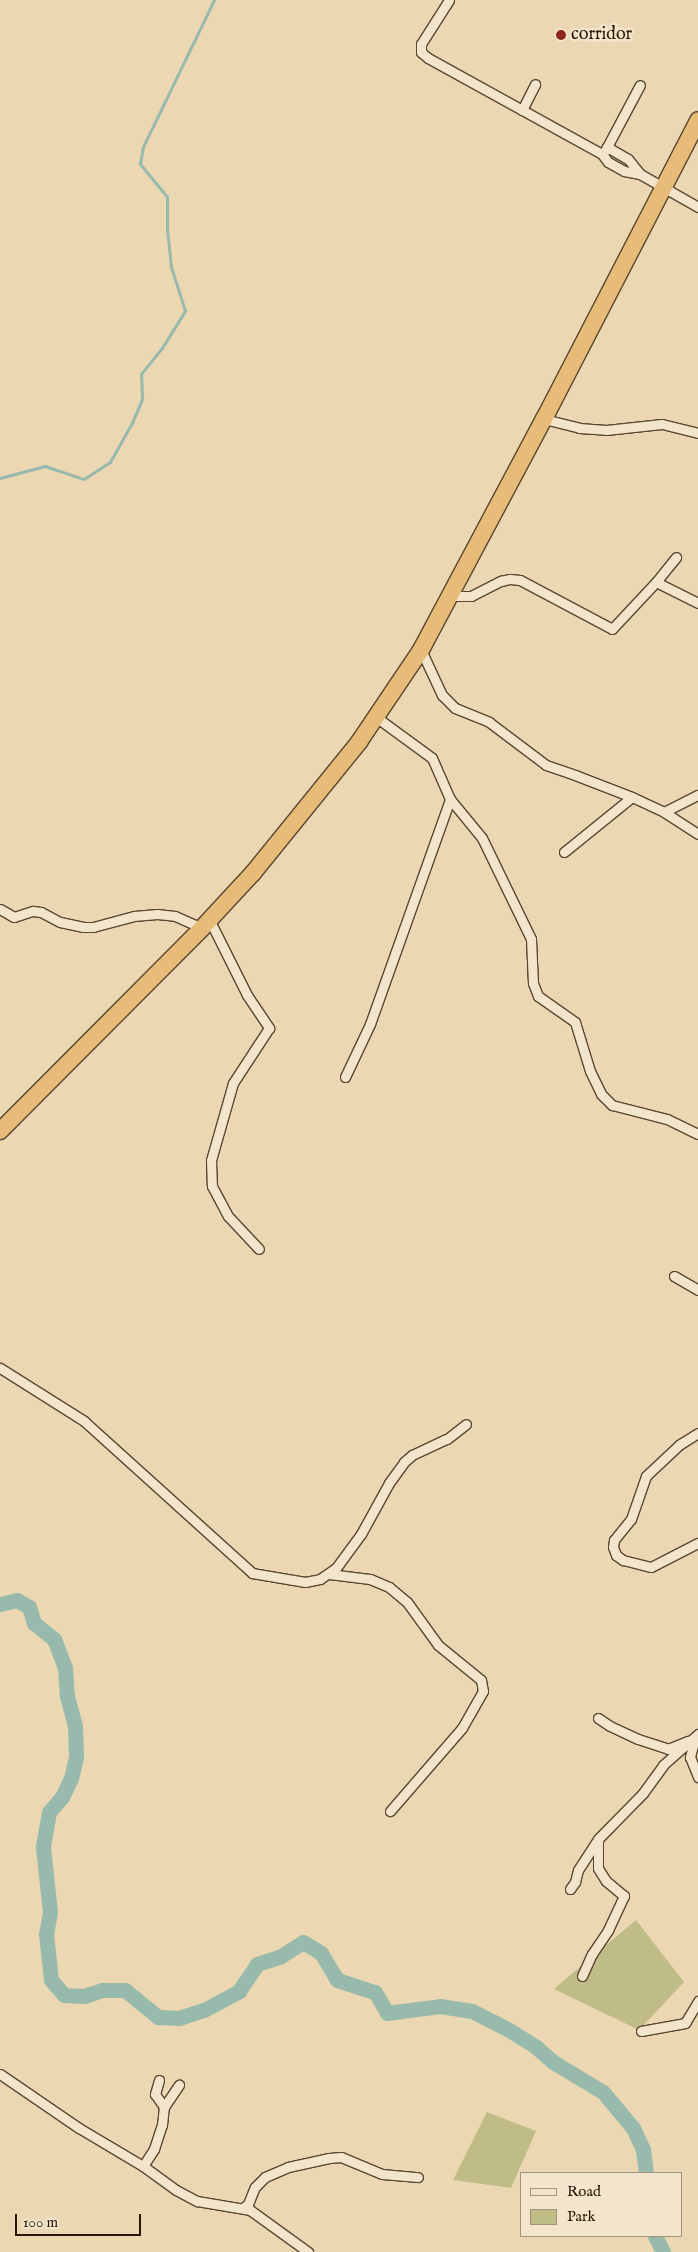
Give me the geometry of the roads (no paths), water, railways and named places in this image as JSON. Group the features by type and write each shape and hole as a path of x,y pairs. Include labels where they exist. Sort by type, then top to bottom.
{"highway":[{"path":"0,1131 253,873 359,742 421,650 544,419 698,120"}],"street":[{"path":"449,0 421,44 421,52 428,58 522,110 605,150"},
{"path":"522,110 535,84"},
{"path":"640,85 605,150 608,162 624,171 640,174 698,207"},
{"path":"544,419 579,428 606,430 662,424 698,433"},
{"path":"450,596 471,596 501,581 510,579 520,580 612,629 656,582 676,557"},
{"path":"656,582 698,603"},
{"path":"421,650 442,695 455,708 489,722 546,765 576,774 632,797 664,812 698,834"},
{"path":"376,717 432,758 450,799 482,838 531,940 533,983 538,996 575,1022 590,1071 601,1094 612,1105 667,1119 698,1134"},
{"path":"664,812 698,795"},
{"path":"564,852 632,797"},
{"path":"344,1077 370,1024 450,799"},
{"path":"0,909 14,917 33,911 41,912 60,922 83,927 93,927 134,916 157,914 206,923 247,995 269,1028 233,1083 211,1160 212,1186 228,1216 260,1249"},
{"path":"674,1276 698,1290"},
{"path":"0,1368 84,1421 124,1460 252,1573 305,1582 329,1574 336,1568 361,1534 389,1483 404,1462 412,1455 447,1439 466,1424"},
{"path":"698,1433 679,1446 646,1476 631,1519 614,1540 613,1547 616,1555 623,1560 651,1567 698,1543"},
{"path":"329,1574 370,1579 389,1587 408,1602 438,1645 481,1680 483,1691 462,1728 390,1811"},
{"path":"598,1718 631,1736 668,1749 696,1736"},
{"path":"696,1736 690,1757 698,1777"},
{"path":"570,1889 575,1882 578,1870 598,1839 643,1793 663,1765 696,1736"},
{"path":"582,1976 592,1954 608,1930 624,1896 606,1881 598,1868 598,1839"},
{"path":"642,2031 685,2023 698,2001"},
{"path":"0,2074 79,2128 143,2166 188,2197 212,2204 244,2207 308,2252"},
{"path":"159,2080 155,2094 164,2107"},
{"path":"143,2166 154,2149 162,2125 164,2107 179,2085"},
{"path":"244,2207 248,2204 255,2187 265,2177 288,2167 329,2158 341,2157 382,2174 418,2177"}],"waterway":[{"path":"0,478 45,466 84,479 110,462 132,423 142,399 141,374 162,348 185,311 171,267 167,231 167,197 140,164 143,147 214,0"},
{"path":"0,1604 17,1600 29,1607 34,1623 54,1639 65,1668 67,1696 75,1726 76,1757 71,1778 62,1797 49,1812 43,1847 50,1912 46,1934 51,1980 64,1995 84,1996 102,1990 125,1990 158,2017 179,2018 204,2010 239,1991 257,1964 281,1956 303,1942 321,1953 337,1980 375,1992 387,2013 440,2006 472,2011 506,2028 536,2047 553,2062 603,2092 633,2128 643,2149 646,2172"},
{"path":"656,2237 663,2252"}],"place":[{"name":"corridor","path":"561,35"}]}
